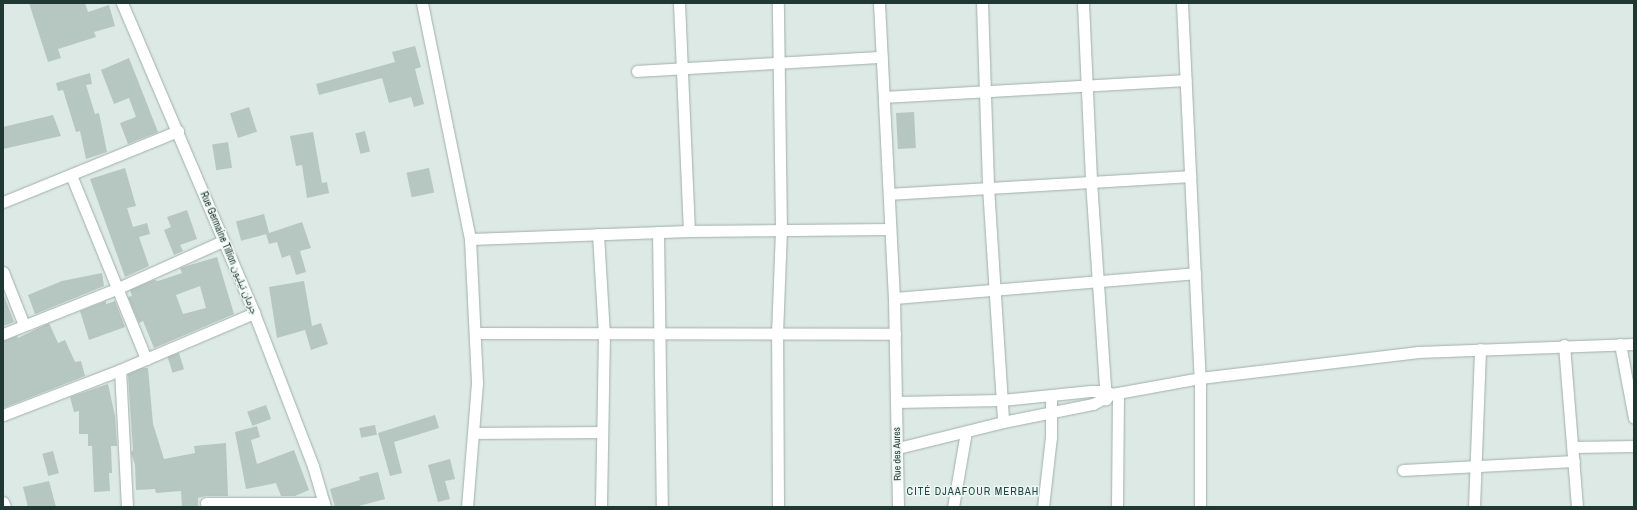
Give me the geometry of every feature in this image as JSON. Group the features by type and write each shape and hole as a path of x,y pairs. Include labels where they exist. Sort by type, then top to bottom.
{"street":[{"name":"Rue Germaine Tillion جرمان تيليون","path":"122,3 178,131 254,313 313,466 324,505"},
{"path":"422,3 470,239 476,333 474,433 467,507"},
{"path":"679,3 689,231"},
{"path":"778,3 780,62 781,230 777,334 778,507"},
{"name":"Rue des Aures","path":"879,3 894,298 898,507"},
{"path":"982,3 988,187 997,290 1004,422"},
{"path":"1083,3 1091,181 1110,394 1117,507"},
{"path":"1182,3 1200,378 1200,507"},
{"path":"637,71 882,57"},
{"path":"884,97 1086,84 1186,80"},
{"path":"3,202 178,131"},
{"path":"71,175 116,289 146,359"},
{"path":"889,194 1190,176"},
{"path":"470,239 689,231 890,229"},
{"path":"658,232 662,507"},
{"path":"598,234 604,334 601,507"},
{"path":"3,334 116,289 223,240"},
{"path":"3,272 24,325"},
{"path":"894,298 1195,273"},
{"path":"3,415 120,370 254,313"},
{"path":"476,333 894,334"},
{"path":"1620,344 1634,418"},
{"path":"896,402 1002,400 1110,394 1200,378 1382,356 1480,349 1564,345 1634,344"},
{"path":"1564,345 1574,447 1577,507"},
{"path":"1474,507 1480,349"},
{"path":"120,370 127,507"},
{"path":"898,448 1004,422 1051,414 1110,394"},
{"path":"1044,507 1051,437 1051,397"},
{"path":"474,433 602,432"},
{"path":"953,507 966,432"},
{"path":"1574,447 1634,446"},
{"path":"1403,470 1475,464 1574,461"},
{"path":"3,502 5,507"},
{"path":"206,503 324,505"}],"building":[{"path":"29,3 85,3 88,12 109,5 115,26 94,32 96,37 58,49 61,58 48,62"},
{"path":"415,46 421,67 415,69 424,104 414,107 411,97 389,103 382,78 319,95 316,84 395,62 392,52"},
{"path":"129,58 158,132 128,144 120,123 136,117 129,98 114,104 101,70"},
{"path":"90,73 92,84 86,85 95,114 99,113 107,152 86,159 80,131 76,132 63,90 58,91 56,83"},
{"path":"249,107 257,132 238,138 230,113"},
{"path":"914,112 916,148 898,149 896,113"},
{"path":"53,115 61,136 3,149 3,127"},
{"path":"365,131 370,151 360,154 355,133"},
{"path":"313,132 322,183 327,182 329,193 307,198 302,165 296,166 290,136"},
{"path":"228,142 232,168 216,170 212,145"},
{"path":"125,168 136,206 127,208 133,227 147,223 150,234 139,237 149,266 125,277 90,179"},
{"path":"429,168 434,192 412,197 407,173"},
{"path":"187,210 197,239 180,245 183,251 174,255 164,230 171,227 167,217"},
{"path":"264,214 269,233 241,241 236,222"},
{"path":"302,222 311,248 300,251 306,272 296,275 290,255 282,258 277,242 269,244 266,234"},
{"path":"217,257 234,314 154,348 143,321 139,323 128,297 132,296 130,290 154,280 158,281 182,273 180,268","holes":["200,286 206,308 183,314 176,295"]},
{"path":"102,273 104,286 35,314 28,295 62,281"},
{"path":"304,281 312,326 321,323 328,344 311,350 305,330 277,338 269,287"},
{"path":"3,293 14,322 3,326"},
{"path":"106,301 106,304 115,301 125,327 89,340 80,311"},
{"path":"49,323 58,343 65,340 75,362 81,361 85,376 3,408 3,341 17,336 18,338"},
{"path":"179,353 184,369 172,373 168,357"},
{"path":"142,368 148,368 153,424 164,459 195,453 194,446 226,443 228,496 206,496 198,498 198,507 182,507 181,491 156,493 155,489 136,490 135,465 131,453 133,450 128,374"},
{"path":"108,384 115,416 117,446 111,446 112,473 109,473 110,491 94,492 92,446 88,446 88,434 79,434 79,411 74,412 70,397"},
{"path":"266,405 271,419 252,426 247,412"},
{"path":"435,415 439,428 394,442 402,473 390,476 378,433"},
{"path":"375,425 377,435 361,438 359,428"},
{"path":"257,426 260,437 251,440 257,464 294,450 309,490 295,496 281,496 276,483 246,489 235,432"},
{"path":"53,451 59,473 48,476 42,454"},
{"path":"450,459 455,479 445,481 450,499 438,502 428,465"},
{"path":"378,472 385,499 355,507 335,507 330,489 360,480 359,477"},
{"path":"49,481 56,507 28,507 23,487"}],"district":[{"name":"CITÉ DJAAFOUR MERBAH","path":"973,491"}]}
